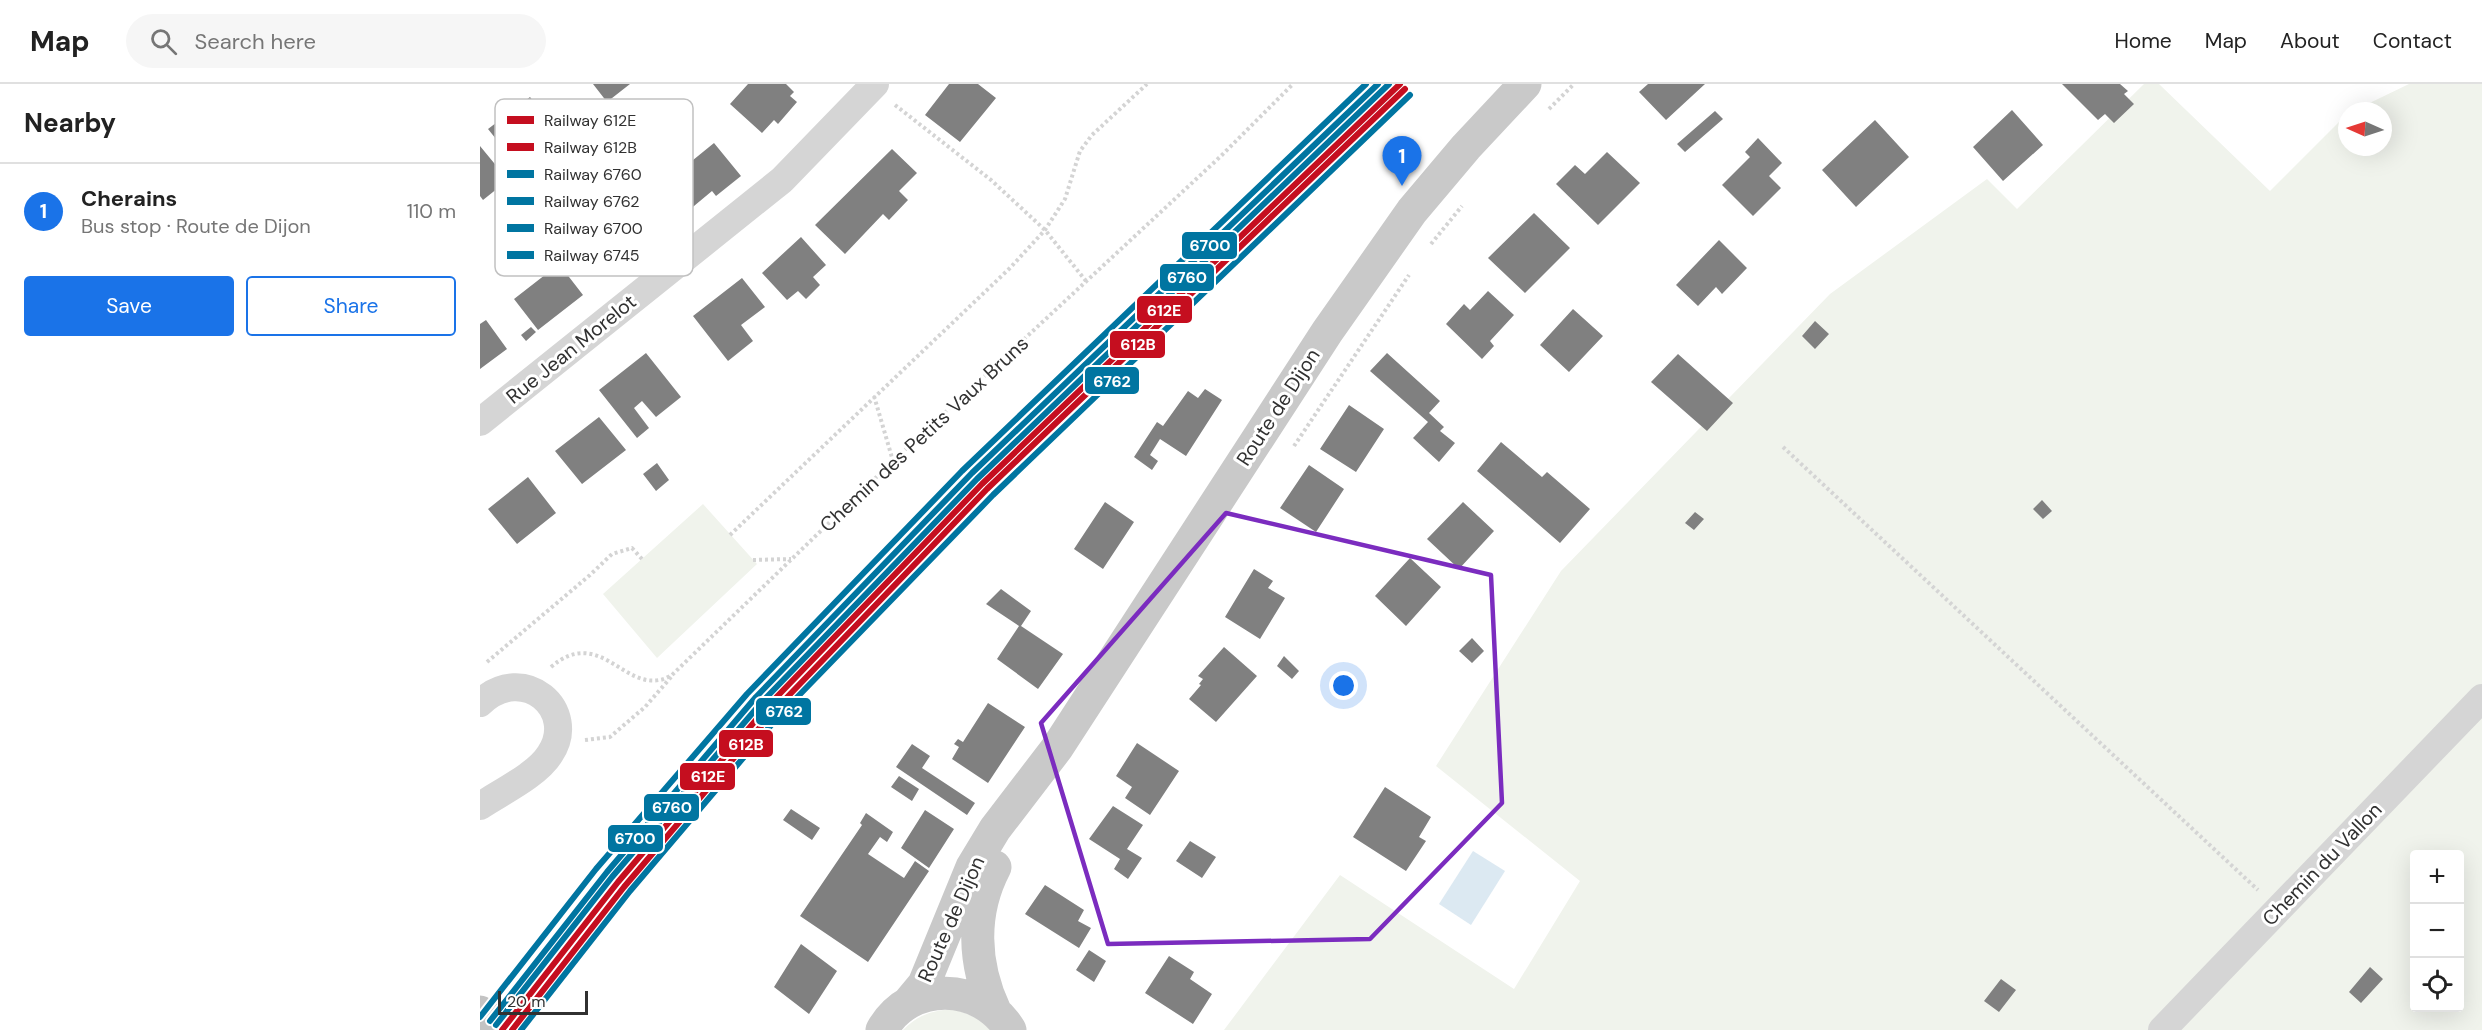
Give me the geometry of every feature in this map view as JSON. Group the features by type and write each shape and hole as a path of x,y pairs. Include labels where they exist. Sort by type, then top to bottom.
{"highway":[{"path":"480,1012 505,1030"}],"main road":[{"name":"Route de Dijon","path":"882,1030 896,1012 921,989 929,975 972,867 995,829 1057,748 1320,342 1390,240 1466,147 1525,84"},
{"name":"Route de Dijon","path":"1002,1021 985,988 978,953 977,922 980,906 990,877 1057,748"},
{"path":"909,1002 938,993 969,996 1002,1021"}],"street":[{"name":"Rue Jean Morelot","path":"693,251 782,180 873,86"},
{"name":"Rue Jean Morelot","path":"480,422 662,276"},
{"path":"480,702 497,690 508,687 534,690 544,697 554,711 558,729 554,747 536,769 480,806"},
{"name":"Chemin du Vallon","path":"2162,1030 2482,698"}],"path":[{"path":"730,535 1010,268 1045,230 1065,199 1080,151 1092,135 1147,84"},
{"name":"Chemin des Petits Vaux Bruns","path":"554,747 592,738 610,737 645,707 672,675 893,461 1221,156 1293,84"},
{"path":"873,86 991,180 1045,230 1086,281"},
{"path":"874,396 893,461"},
{"path":"1783,447 2278,909"},
{"path":"480,669 612,554 632,548 642,559"},
{"path":"753,560 792,559"},
{"path":"534,690 544,674 563,659 592,653 642,679 658,681 672,675"}],"highlighted area":[{"path":"1226,513 1491,575 1502,803 1370,939 1108,944 1041,723"}],"shaded area":[{"path":"2144,84 2159,84 2270,191 2338,123 2338,156 2392,156 2392,102 2372,102 2409,84 2482,84 2482,1030 1224,1030 1340,875 1514,989 1580,881 1436,766 1561,571 1830,294 1987,179 2017,209"},
{"path":"703,504 757,564 657,658 603,594"},
{"path":"1473,851 1505,871 1471,925 1439,904"},
{"path":"951,1009 972,1016 990,1030 903,1030 925,1015"}],"building":[{"path":"593,84 630,84 611,99 605,99"},
{"path":"748,84 786,84 794,92 790,96 797,102 778,124 774,120 762,133 730,104"},
{"path":"949,84 978,84 996,98 960,142 925,115"},
{"path":"1648,84 1705,84 1666,120 1639,92"},
{"path":"2062,84 2120,84 2128,91 2124,94 2134,104 2114,123 2105,114 2098,120"},
{"path":"2012,110 2043,145 2003,181 1973,147"},
{"path":"1715,111 1723,119 1685,152 1677,144"},
{"path":"1875,120 1909,157 1856,207 1822,170"},
{"path":"495,124 495,138 488,129"},
{"path":"1758,138 1782,163 1769,176 1781,188 1753,216 1722,185 1750,157 1745,152"},
{"path":"714,143 741,176 716,196 712,191 693,207 693,160"},
{"path":"480,146 495,164 495,190 483,200 480,196"},
{"path":"892,149 917,173 899,191 908,200 889,220 883,214 845,254 815,225"},
{"path":"1607,152 1640,183 1598,225 1556,184 1575,165 1585,174"},
{"path":"1534,213 1570,248 1525,293 1488,258"},
{"path":"801,237 826,265 813,277 820,285 806,299 798,291 787,300 762,273"},
{"path":"1719,240 1747,268 1722,294 1716,287 1698,306 1676,285"},
{"path":"544,276 568,276 583,295 538,330 514,299"},
{"path":"742,278 765,307 741,325 753,341 728,361 693,316"},
{"path":"1488,291 1514,315 1490,341 1494,346 1482,359 1446,324 1464,304 1470,310"},
{"path":"1573,309 1603,336 1569,372 1540,345"},
{"path":"486,320 507,349 480,369 480,324"},
{"path":"1815,321 1829,334 1815,349 1802,336"},
{"path":"531,327 536,332 526,341 521,335"},
{"path":"646,353 681,397 656,417 642,401 634,408 649,428 637,438 599,390"},
{"path":"1387,353 1440,401 1429,413 1444,427 1440,431 1455,443 1439,462 1413,438 1428,422 1370,371"},
{"path":"1678,354 1733,403 1707,431 1651,382"},
{"path":"1205,389 1222,400 1186,456 1160,439 1150,455 1158,461 1152,470 1134,457 1157,422 1163,426 1188,391 1198,398"},
{"path":"1349,405 1384,429 1356,472 1320,449"},
{"path":"599,417 626,450 582,484 555,451"},
{"path":"1501,442 1542,477 1547,472 1590,509 1560,543 1477,471"},
{"path":"657,463 669,480 656,491 643,474"},
{"path":"1309,465 1344,489 1316,532 1280,508"},
{"path":"528,477 556,513 517,544 488,509"},
{"path":"2042,500 2052,511 2043,519 2033,509"},
{"path":"1105,502 1134,522 1103,569 1074,549"},
{"path":"1463,502 1494,531 1459,569 1427,539"},
{"path":"1695,512 1704,519 1694,530 1685,523"},
{"path":"1410,558 1441,587 1406,626 1375,596"},
{"path":"1254,569 1273,581 1268,588 1285,598 1260,639 1225,617"},
{"path":"1001,589 1031,611 1021,626 1063,654 1038,689 997,659 1019,626 986,604"},
{"path":"1472,638 1484,651 1472,663 1459,651"},
{"path":"1224,647 1257,676 1216,722 1189,699 1201,685 1199,684 1203,679 1198,676"},
{"path":"1284,656 1299,671 1292,679 1277,666"},
{"path":"988,703 1025,727 988,783 952,759 959,747 954,744 958,739 963,742"},
{"path":"1137,743 1179,771 1150,815 1125,798 1132,787 1116,776"},
{"path":"912,744 930,756 922,768 975,803 967,815 896,767"},
{"path":"899,776 919,789 912,801 891,787"},
{"path":"1385,787 1431,817 1419,837 1426,841 1406,871 1353,837"},
{"path":"1113,806 1143,825 1127,849 1142,858 1128,879 1114,869 1120,859 1089,839"},
{"path":"791,809 820,828 812,840 783,820"},
{"path":"925,810 954,829 929,868 901,848"},
{"path":"866,813 893,832 887,842 880,837 868,854 904,878 915,861 929,871 868,962 800,916 862,825 860,823"},
{"path":"1190,841 1216,857 1202,878 1176,861"},
{"path":"1045,885 1084,910 1078,921 1091,928 1079,948 1025,914"},
{"path":"801,944 837,971 809,1014 774,987"},
{"path":"1089,950 1106,961 1094,982 1076,970"},
{"path":"1169,956 1194,972 1190,979 1212,994 1193,1024 1145,993"},
{"path":"2370,967 2383,979 2361,1003 2349,992"},
{"path":"2001,979 2016,990 1999,1012 1984,1001"}],"rail line":[{"name":"6745","path":"480,1017 596,869 747,694 962,471 1366,84"},
{"name":"6700","path":"490,1021 607,872 756,697 972,473 1378,84"},
{"name":"6760","path":"496,1025 612,877 762,702 977,479 1389,84"},
{"name":"612E","path":"502,1030 618,882 767,707 982,484 1400,84"},
{"name":"612B","path":"512,1030 624,887 773,712 987,489 1405,89"},
{"name":"6762","path":"521,1030 630,891 778,717 993,495 1410,95"}],"place":[{"name":"Cherains","path":"1402,186"}]}
